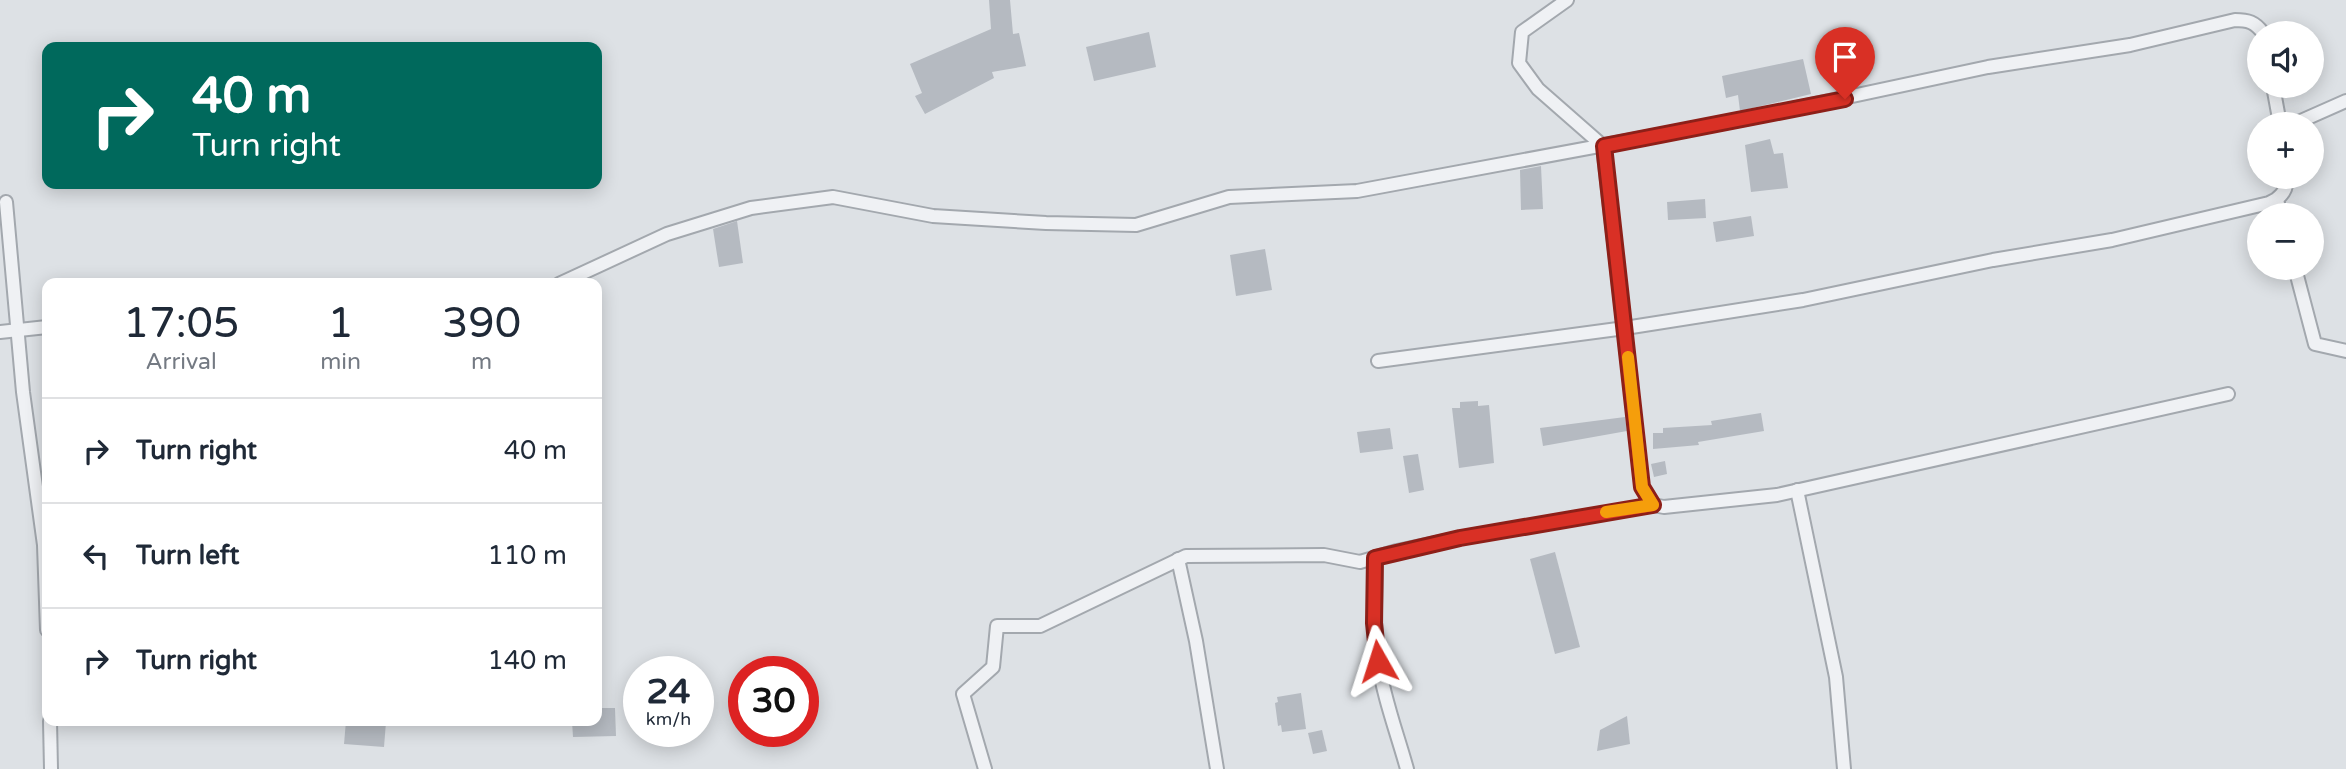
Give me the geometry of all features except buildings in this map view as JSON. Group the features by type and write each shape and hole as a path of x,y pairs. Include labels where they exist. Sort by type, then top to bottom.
{"street":[{"path":"1567,0 1522,32 1519,63 1538,89 1604,146 1642,487 1653,505"},
{"path":"572,278 667,234 751,208 833,197 933,216 1136,225 1229,197 1357,191 1786,111 1987,67 2130,45 2235,20 2248,21"},
{"path":"2321,112 2346,101"},
{"path":"1378,361 1625,328 1803,300 1993,260 2112,240 2277,200 2284,189"},
{"path":"6,202 23,392 42,530"},
{"path":"2298,280 2315,344 2346,351"},
{"path":"0,332 42,328"},
{"path":"985,769 963,694 993,667 997,626 1040,626 1186,556 1324,555 1360,562 1460,538 1653,505 1664,507 1777,495 2228,394"},
{"path":"1797,490 1836,677 1844,769"},
{"path":"1375,558 1374,623 1378,661 1407,769"},
{"path":"1178,559 1196,641 1217,769"},
{"path":"50,726 51,769"}],"slow traffic":[{"path":"1606,512 1653,505 1642,487 1628,357"}],"route":[{"path":"1378,661 1374,623 1375,558 1460,538 1653,505 1642,487 1604,146 1845,99"}]}
